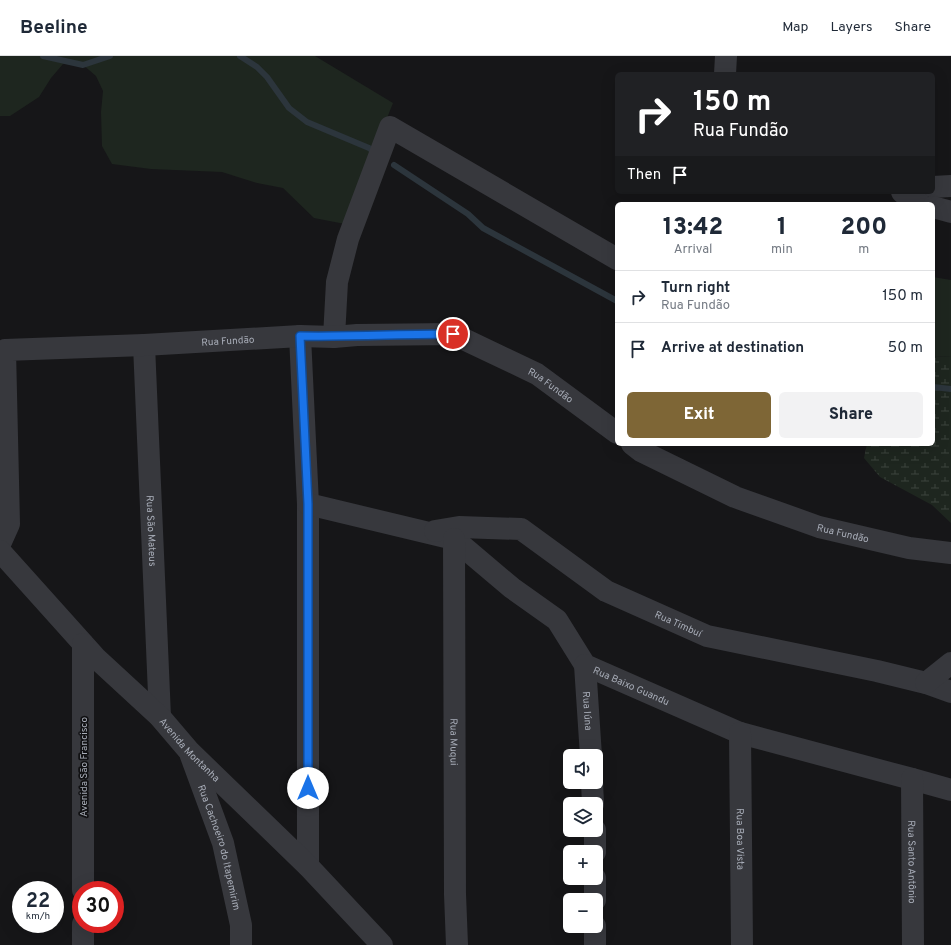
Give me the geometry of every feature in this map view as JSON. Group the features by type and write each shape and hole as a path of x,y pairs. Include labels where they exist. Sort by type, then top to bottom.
{"street":[{"path":"724,72 726,56"},
{"path":"334,337 337,282 348,239 390,127 615,258"},
{"path":"935,187 951,186"},
{"path":"905,194 915,202"},
{"path":"935,208 951,212"},
{"name":"Rua Fundão","path":"0,544 9,524 5,350 144,345 300,336 334,337 364,335 453,334 537,374 615,432"},
{"path":"300,336 308,504 308,866"},
{"name":"Rua São Mateus","path":"144,345 160,717"},
{"name":"Rua Fundão","path":"635,446 641,451 735,496 819,527 909,548 951,553"},
{"name":"Rua Baixo Guandu","path":"308,504 454,539 512,588 557,620 585,665 740,733 951,790"},
{"name":"Rua Timbuí","path":"425,532 459,528 521,529 606,591 707,636 877,671 926,683 951,692"},
{"name":"Rua Muqui","path":"454,539 454,894 457,945"},
{"name":"Avenida Montanha","path":"0,551 96,658 160,717 189,751 308,866 382,945"},
{"name":"Avenida São Francisco","path":"83,644 83,881"},
{"path":"926,683 951,663"},
{"name":"Rua Iúna","path":"585,665 591,749"},
{"name":"Rua Boa Vista","path":"740,733 742,945"},
{"name":"Rua Cachoeiro do Itapemirim","path":"189,751 223,843 241,925 241,945"},
{"name":"Rua Santo Antônio","path":"912,779 913,945"},
{"path":"83,933 83,945"},
{"path":"595,933 596,945"}],"green space":[{"path":"0,56 315,56 393,103 345,224 314,218 283,188 257,183 222,172 151,169 112,164 102,146 101,112 103,91 96,76 82,64 63,64 51,78 39,97 10,116 0,116"},
{"path":"935,277 951,280 951,357 935,356"},
{"path":"935,356 951,357 951,523 932,505 880,477 864,458 867,446 935,446"}],"waterway":[{"path":"43,56 83,65 110,56"},
{"path":"240,56 257,67 267,77 289,108 307,122 369,148 376,153"},
{"path":"394,165 468,214 483,228 615,300"},
{"path":"935,387 951,389"}],"route":[{"path":"308,788 308,504 300,336 334,337 357,335 453,334"}]}
